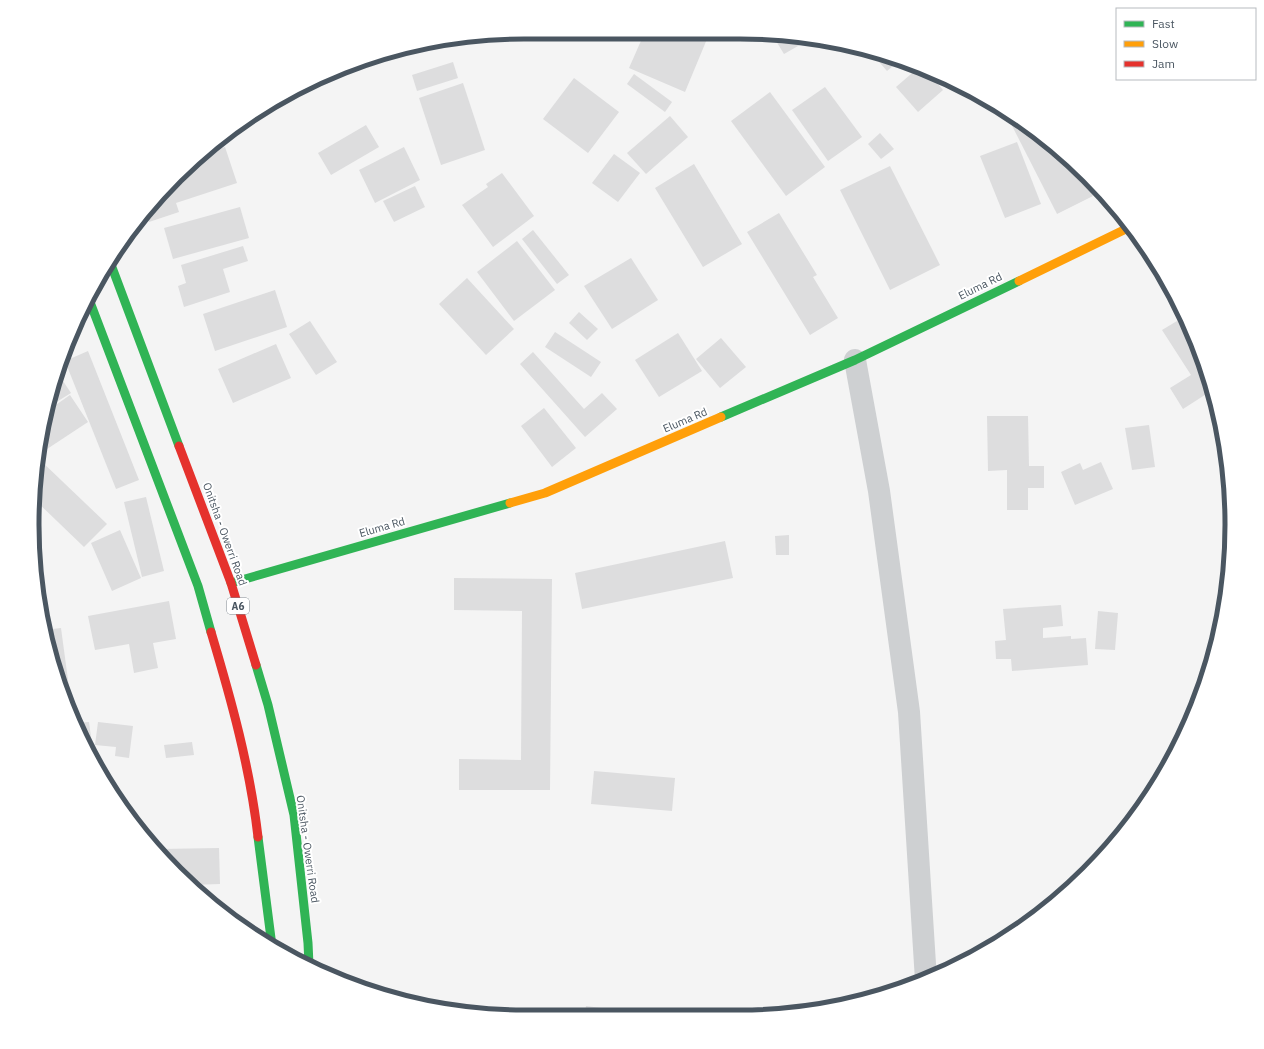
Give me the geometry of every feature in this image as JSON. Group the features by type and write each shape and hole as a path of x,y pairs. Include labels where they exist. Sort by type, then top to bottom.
{"main road":[{"name":"Eluma Rd","path":"231,583 545,493 855,360 1126,230"},
{"name":"Onitsha - Owerri Road","path":"112,269 231,583 268,705 294,814 309,959"},
{"path":"91,306 198,586 232,704 254,801 271,938"}],"street":[{"path":"855,360 879,491 909,712 926,973"}],"building":[{"path":"642,39 707,39 685,92 629,68"},
{"path":"776,40 803,43 784,54"},
{"path":"877,59 895,65 887,71"},
{"path":"453,62 458,78 417,91 412,75"},
{"path":"914,72 935,80 943,90 918,112 896,87"},
{"path":"634,74 672,102 665,112 627,84"},
{"path":"574,78 619,112 588,153 543,119"},
{"path":"463,83 485,150 441,165 419,98"},
{"path":"825,87 862,137 828,161 792,110"},
{"path":"770,92 825,167 786,196 731,121"},
{"path":"670,116 688,137 646,174 627,153"},
{"path":"1010,122 1060,159 1087,185 1093,196 1057,214"},
{"path":"366,125 379,147 331,175 318,153"},
{"path":"880,133 894,149 881,159 868,144"},
{"path":"1017,142 1041,204 1005,218 980,156"},
{"path":"225,147 237,183 176,203 179,212 149,222 148,218 159,204 181,181 215,150"},
{"path":"404,147 420,180 375,203 359,170"},
{"path":"614,154 640,173 618,202 592,183"},
{"path":"694,164 742,244 703,267 655,188"},
{"path":"890,166 940,265 890,290 840,190"},
{"path":"502,173 534,216 493,247 462,205 488,187 486,184"},
{"path":"415,186 425,207 394,222 383,201"},
{"path":"240,207 249,238 173,259 164,228"},
{"path":"779,213 817,275 813,277 838,318 810,335 747,232"},
{"path":"533,230 569,275 557,284 522,239"},
{"path":"517,241 555,290 514,321 477,272"},
{"path":"243,246 248,261 223,269 230,292 184,307 178,286 186,283 181,265"},
{"path":"631,258 658,300 612,329 584,286"},
{"path":"467,278 514,329 486,355 439,304"},
{"path":"275,290 287,327 215,351 203,314"},
{"path":"579,312 598,329 587,340 569,323"},
{"path":"1179,320 1199,368 1207,394 1183,409 1170,388 1191,375 1162,330"},
{"path":"310,321 337,362 316,375 289,334"},
{"path":"555,332 601,362 591,377 545,347"},
{"path":"678,333 702,371 659,397 635,360"},
{"path":"721,338 746,367 720,388 696,359"},
{"path":"276,344 291,378 233,403 218,369"},
{"path":"88,351 139,480 116,489 66,364 68,360"},
{"path":"533,352 584,409 602,393 617,409 585,437 520,364"},
{"path":"62,379 71,393 55,403"},
{"path":"70,395 88,422 45,451 48,430 54,406"},
{"path":"544,408 576,448 552,467 521,426"},
{"path":"987,416 1028,416 1029,466 1044,466 1044,488 1028,488 1028,510 1007,510 1007,470 988,471"},
{"path":"1149,425 1155,467 1132,470 1125,428"},
{"path":"1101,462 1113,489 1075,505 1061,472 1080,463 1083,470"},
{"path":"43,463 107,524 84,547 40,504"},
{"path":"146,497 164,571 142,577 124,502"},
{"path":"120,530 141,578 112,591 91,543"},
{"path":"789,535 789,555 776,555 775,536"},
{"path":"725,541 733,578 582,609 575,573"},
{"path":"454,578 552,579 550,790 459,790 459,759 521,760 522,611 454,610"},
{"path":"169,601 176,639 153,643 158,668 134,673 129,644 95,650 88,616"},
{"path":"1061,605 1063,626 1043,628 1043,638 1071,636 1071,639 1086,638 1088,665 1012,671 1011,659 996,659 995,641 1006,640 1003,609"},
{"path":"1098,611 1118,613 1115,650 1095,649"},
{"path":"61,628 70,694 65,681 51,629"},
{"path":"89,722 92,745 89,739 82,723"},
{"path":"98,722 133,726 129,758 115,756 116,747 95,745"},
{"path":"192,742 194,755 166,758 164,745"},
{"path":"594,771 675,778 672,811 591,804"},
{"path":"219,848 220,884 199,885 163,849"},
{"path":"586,1006 616,1010 585,1010"}],"traffic: fast":[{"path":"112,269 179,446"},
{"path":"721,417 855,360 1019,281"},
{"path":"91,306 198,586 211,632"},
{"path":"231,583 510,503"},
{"path":"256,665 268,705 294,815 309,959"},
{"path":"258,837 271,938"}],"traffic: slow":[{"path":"1019,281 1125,229"},
{"path":"510,503 545,493 721,417"}],"traffic: jam":[{"path":"179,446 231,583 256,665"},
{"path":"211,632 233,708 245,759 255,811 258,837"}]}
